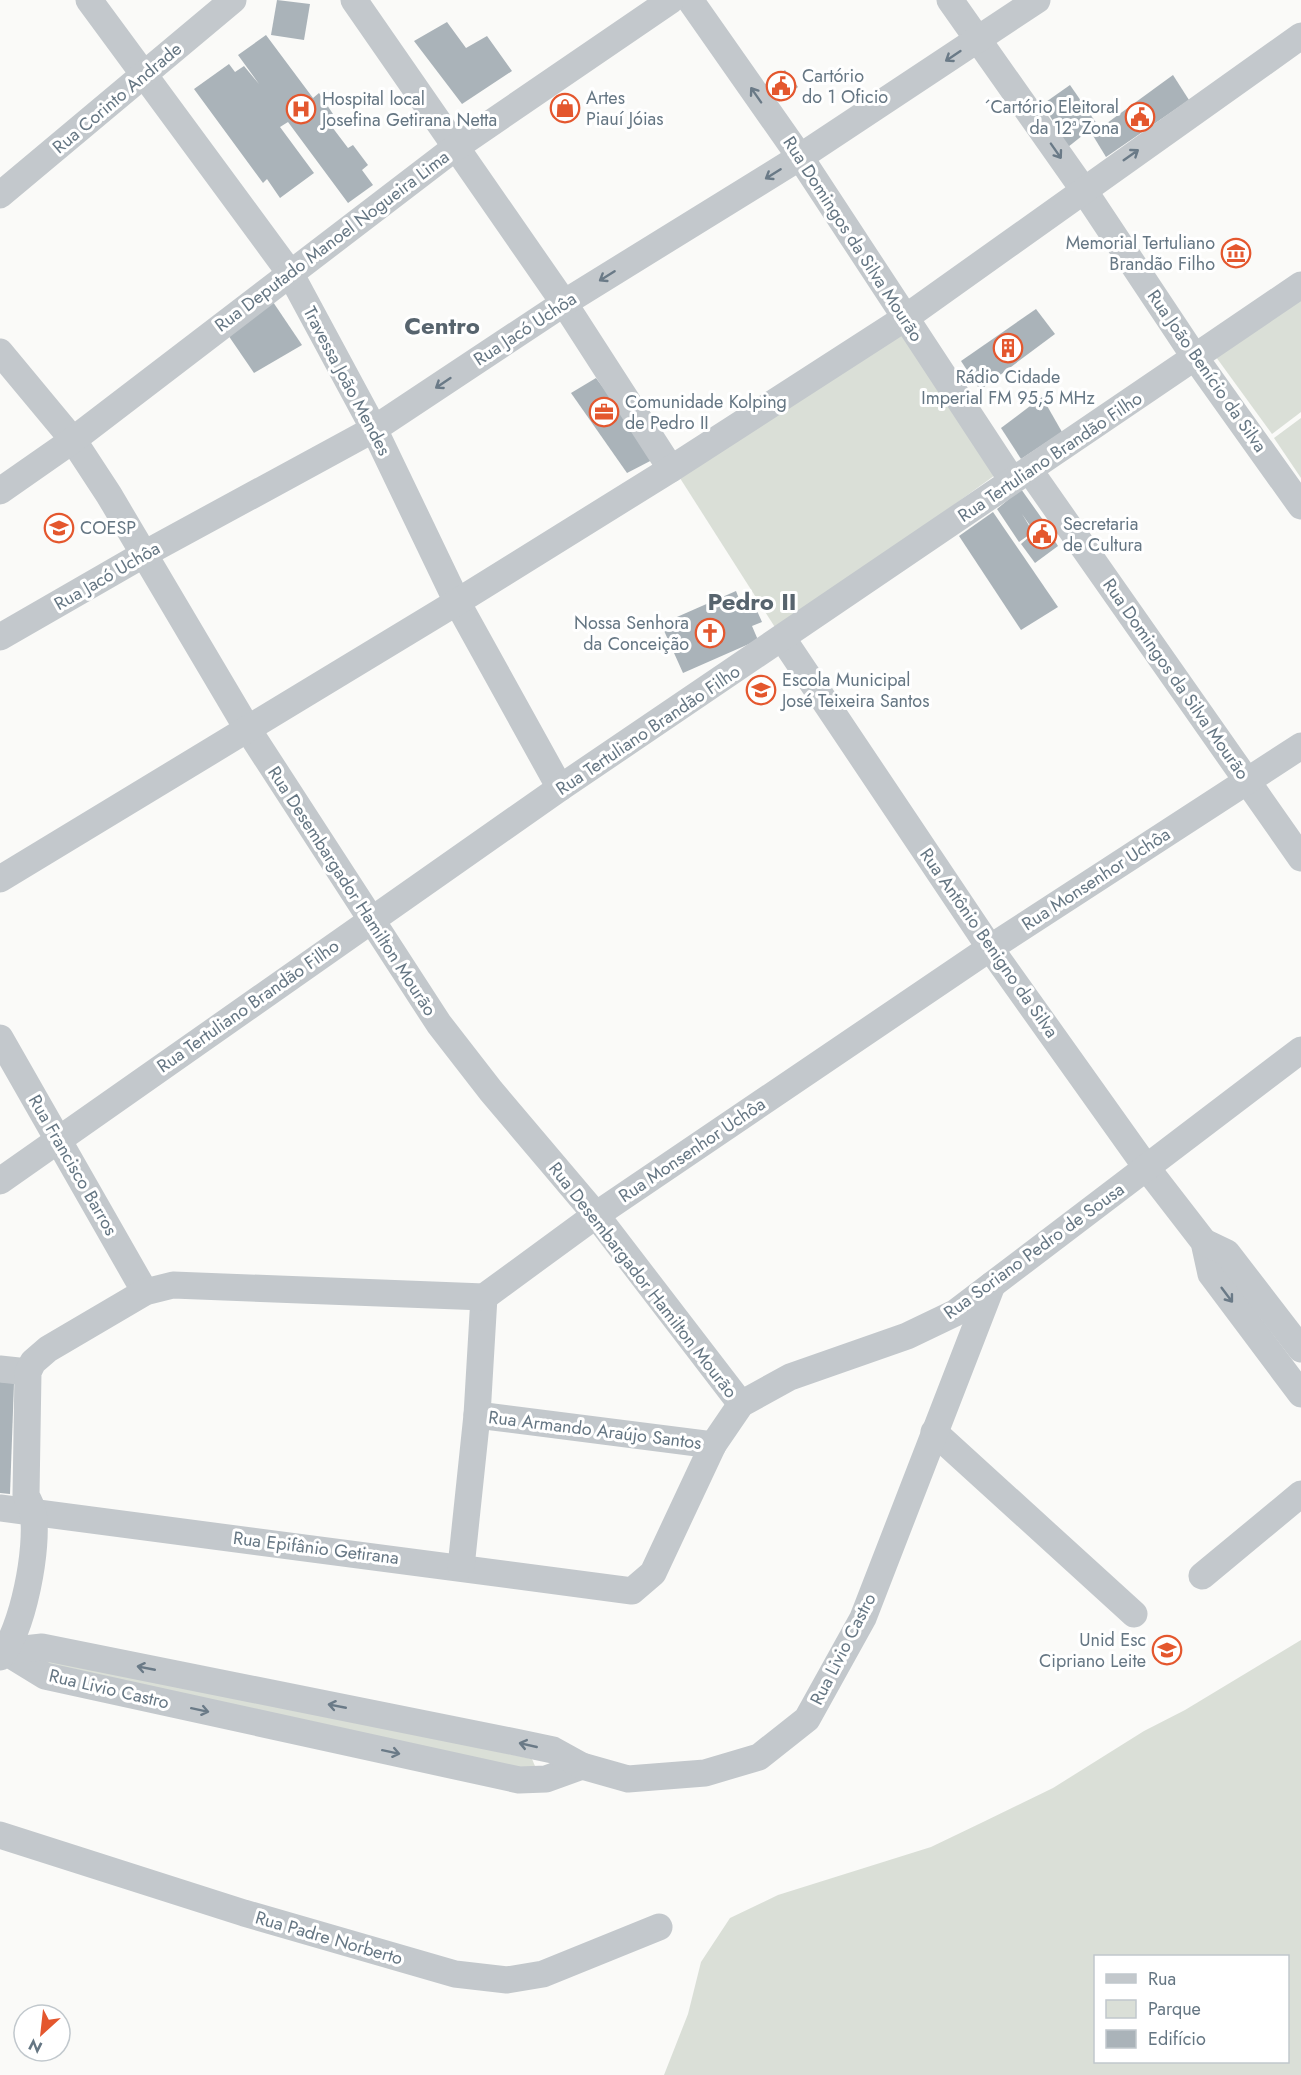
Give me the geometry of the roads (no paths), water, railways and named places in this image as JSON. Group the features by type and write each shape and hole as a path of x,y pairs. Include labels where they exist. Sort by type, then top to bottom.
{"street":[{"name":"Travessa João Mendes","path":"89,0 290,273 374,429 457,602 560,788"},
{"name":"Rua Corinto Andrade","path":"0,195 233,0"},
{"path":"354,0 564,303 671,469"},
{"name":"Rua Deputado Manoel Nogueira Lima","path":"0,491 73,440 456,147 671,0"},
{"name":"Rua Domingos da Silva Mourão","path":"690,0 800,157 904,318 1247,781 1301,858"},
{"name":"Rua João Benício da Silva","path":"950,0 1083,189 1196,359 1299,498"},
{"name":"Rua Jacó Uchôa","path":"0,637 374,429 564,303 800,157 1037,0"},
{"path":"0,879 457,602 671,469 904,318 1301,36"},
{"name":"Rua Tertuliano Brandão Filho","path":"0,1182 560,788 1196,359 1301,285"},
{"name":"Rua Desembargador Hamilton Mourão","path":"0,352 73,440 146,554 247,728 439,1024 491,1091 596,1215 741,1404"},
{"name":"Rua Antônio Benigno da Silva","path":"783,639 990,948 1146,1167 1204,1242 1211,1274 1301,1394"},
{"name":"Rua Monsenhor Uchôa","path":"484,1297 596,1215 990,948 1301,746"},
{"name":"Rua Francisco Barros","path":"0,1038 145,1292"},
{"name":"Rua Soriano Pedro de Sousa","path":"632,1591 653,1573 713,1445 741,1404 790,1377 907,1336 955,1313 1301,1050"},
{"name":"Rua Antônio Benigno da Silva","path":"1204,1242 1227,1253 1301,1349"},
{"path":"2,1652 21,1613 34,1541 33,1511 26,1495 28,1372 33,1362 48,1349 145,1292 173,1284 484,1297 477,1414 461,1567"},
{"name":"Rua Livio Castro","path":"2,1652 42,1647 520,1743 553,1750 582,1766 628,1779 705,1773 759,1757 807,1719 863,1618 992,1284"},
{"path":"0,1369 28,1372"},
{"name":"Rua Armando Araújo Santos","path":"477,1414 713,1445"},
{"path":"934,1432 1134,1614"},
{"path":"1202,1576 1301,1494"},
{"name":"Rua Epifânio Getirana","path":"0,1508 632,1591"},
{"name":"Rua Livio Castro","path":"2,1652 45,1676 519,1780 546,1779 582,1766"},
{"name":"Rua Padre Norberto","path":"0,1835 244,1913 455,1974 507,1980 543,1974 659,1927"}],"place":[{"name":"Cartório do 1 Oficio","path":"781,86"},
{"name":"Artes Piauí Jóias","path":"565,108"},
{"name":"Hospital local Josefina Getirana Netta","path":"301,109"},
{"name":"´Cartório Eleitoral da 12ª Zona","path":"1140,117"},
{"name":"Memorial Tertuliano Brandão Filho","path":"1236,253"},
{"name":"Rádio Cidade Imperial FM 95,5 MHz","path":"1008,348"},
{"name":"Comunidade Kolping de Pedro II","path":"604,412"},
{"name":"COESP","path":"59,528"},
{"name":"Secretaria de Cultura","path":"1042,534"},
{"name":"Nossa Senhora da Conceição","path":"710,633"},
{"name":"Escola Municipal José Teixeira Santos","path":"761,690"},
{"name":"Unid Esc Cipriano Leite","path":"1167,1650"}],"district":[{"name":"Centro","path":"442,325"},
{"name":"Pedro II","path":"752,601"}]}
